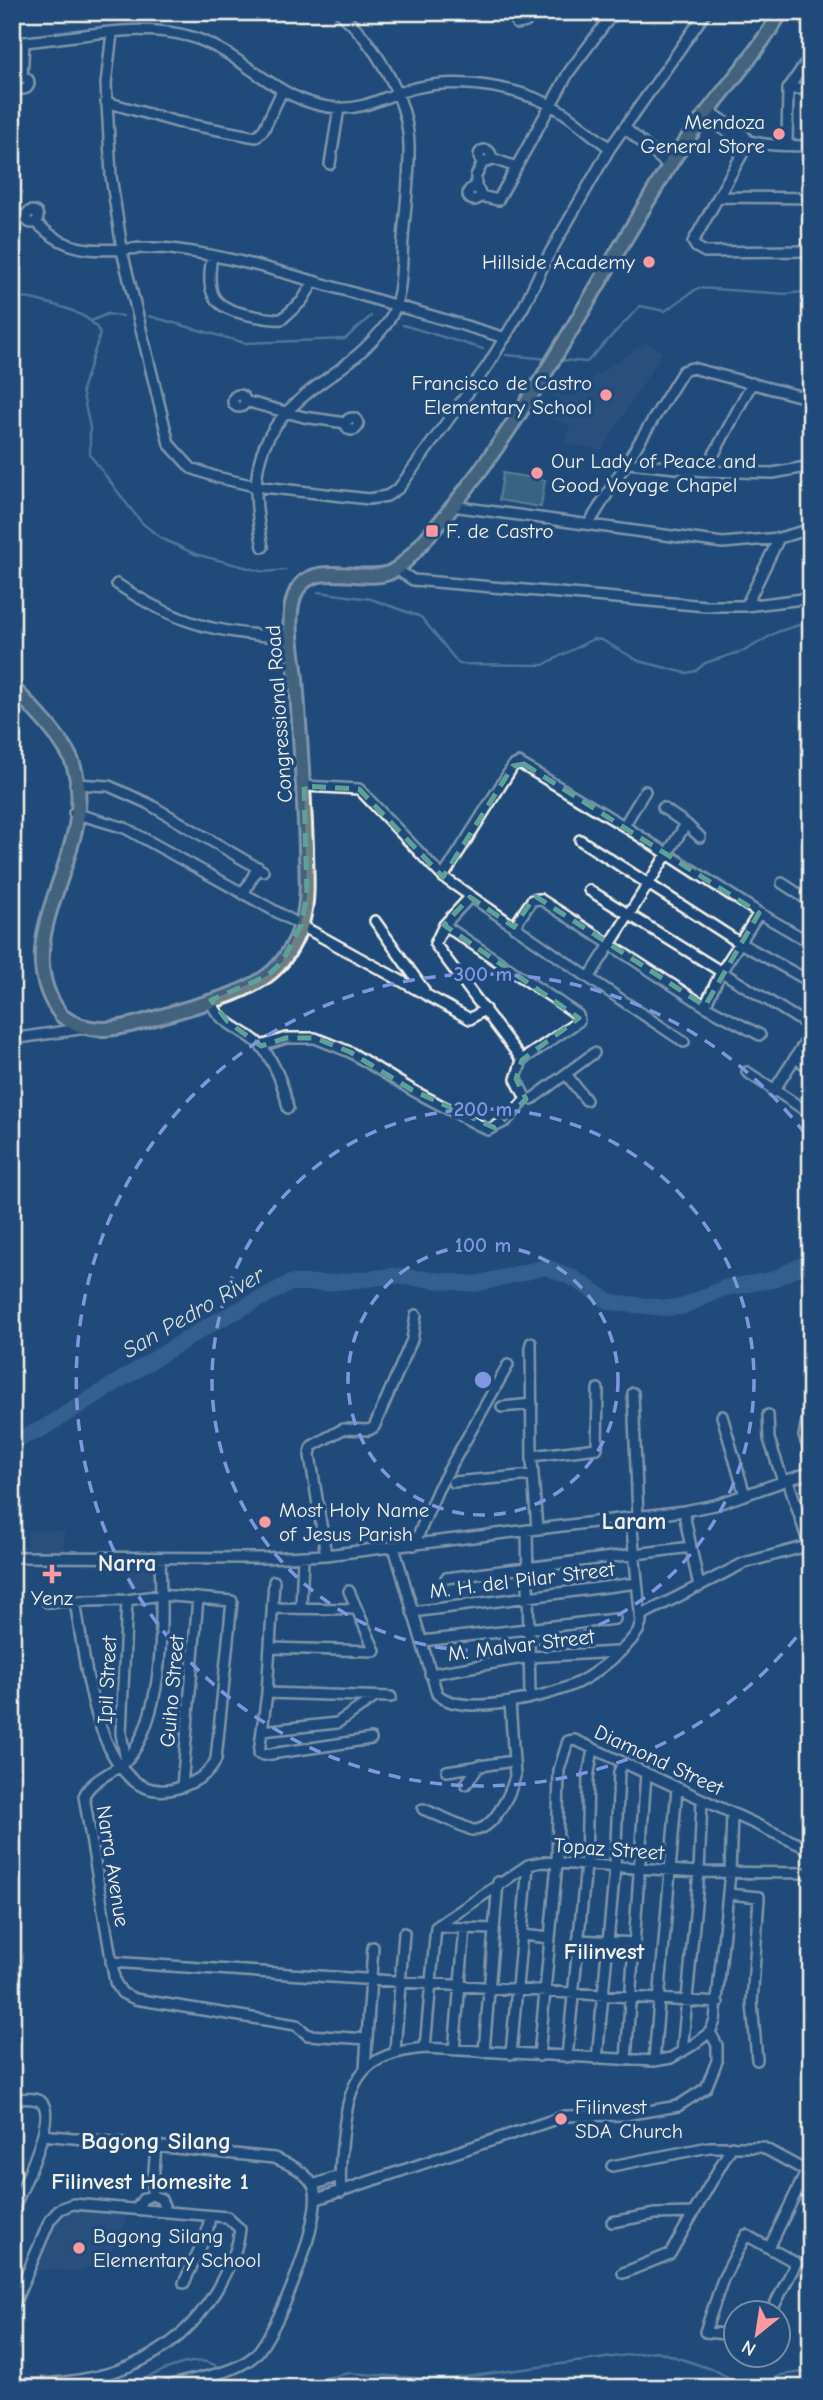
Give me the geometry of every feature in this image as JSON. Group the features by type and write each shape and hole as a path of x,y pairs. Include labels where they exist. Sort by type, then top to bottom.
{"main road":[{"path":"396,569 420,546 452,506 545,376 669,166 781,12"},
{"name":"Congressional Road","path":"86,1028 126,1027 211,1000 267,976 282,962 301,925 307,896 304,786 292,638 293,602 298,589 306,580 324,575 370,577 396,569"},
{"path":"12,687 73,764 74,813 49,870"},
{"path":"33,982 48,1003 65,1019 86,1028"}],"street":[{"path":"262,547 255,509 255,486 258,457 269,433 286,411 357,357 388,321 396,304 410,143 398,93 377,57 339,12"},
{"path":"494,12 522,14"},
{"path":"516,167 487,160 476,176 478,192 498,200 569,72 614,12"},
{"path":"112,33 106,102 109,163 122,249 169,444 191,468 255,486 369,499 387,496 399,488 505,338 610,149 706,12"},
{"path":"12,43 145,30 193,38 225,52 282,91 313,104 339,108 362,107 415,88 475,86 515,93 551,106 610,149"},
{"path":"22,77 24,43"},
{"path":"787,145 788,89 811,55"},
{"path":"788,89 811,89"},
{"path":"106,102 177,122 256,137 264,130 282,91"},
{"path":"330,164 339,108"},
{"path":"705,113 746,136 749,142"},
{"path":"625,128 669,166"},
{"path":"749,142 811,146"},
{"path":"749,142 693,242 696,247 705,251 811,251"},
{"path":"720,197 811,198"},
{"path":"36,222 46,232 73,246 93,252 146,246 212,256 314,281 505,338"},
{"path":"212,256 209,273 211,293 219,305 228,310 282,319 302,300 314,281"},
{"path":"590,523 683,370 692,368 811,399"},
{"path":"705,471 752,383"},
{"path":"245,401 346,423"},
{"path":"628,463 705,471 773,474 811,466"},
{"path":"452,506 723,542 779,538 811,529"},
{"path":"746,606 779,538"},
{"path":"396,569 413,580 706,606 746,606 811,598"},
{"path":"117,584 151,607 211,630 292,638"},
{"path":"443,877 513,766 519,763 667,852 808,942 811,931"},
{"path":"75,784 110,786 146,803 260,869 243,894"},
{"path":"304,786 359,789 443,877 684,1042"},
{"path":"624,826 645,791"},
{"path":"663,808 701,837"},
{"path":"74,813 125,828 472,1020 485,1009"},
{"path":"589,978 645,884 686,824"},
{"path":"580,841 740,943 811,982"},
{"path":"782,884 811,902"},
{"path":"589,890 811,1027"},
{"path":"470,897 444,925 435,943 522,1060"},
{"path":"514,927 532,900 540,899 705,1006 760,1035"},
{"path":"705,1006 721,972 759,913"},
{"path":"375,921 427,994"},
{"path":"444,925 578,1014 579,1021 522,1060 516,1079 526,1099"},
{"path":"211,1000 213,1008 228,1022 261,1046 285,1090 288,1108"},
{"path":"12,1039 86,1028"},
{"path":"773,1092 811,1034"},
{"path":"261,1046 286,1038 316,1038 350,1052 412,1090 488,1130 506,1121 526,1099 532,1099 594,1053"},
{"path":"795,1058 811,1069"},
{"path":"747,1072 773,1092 811,1114"},
{"path":"566,1074 586,1100"},
{"path":"326,1555 310,1455 312,1446 343,1429 369,1430 374,1427 412,1340 416,1315"},
{"path":"531,1343 532,1456 537,1529"},
{"path":"808,1357 811,1380"},
{"path":"415,1545 438,1489 508,1364"},
{"path":"532,1456 597,1448 598,1389"},
{"path":"394,1547 434,1690 445,1700 466,1704 510,1702 579,1682 617,1652 638,1631 640,1616 634,1555 633,1393"},
{"path":"811,1399 804,1436 811,1456"},
{"path":"502,1407 531,1404"},
{"path":"640,1616 744,1563 810,1545 769,1439 768,1415"},
{"path":"722,1416 745,1495"},
{"path":"12,1557 326,1555 634,1518 715,1505 787,1484 811,1472"},
{"path":"453,1482 533,1475"},
{"path":"685,1518 699,1587"},
{"path":"527,1530 530,1697"},
{"path":"446,1578 691,1547"},
{"path":"301,1608 303,1556"},
{"name":"Narra Avenue","path":"160,1558 161,1637 148,1719 124,1764 90,1787 84,1801 115,1982 122,1993 135,1999 296,2025 308,2035 367,2039"},
{"path":"274,1581 267,1693 258,1750 264,1755 371,1740"},
{"name":"M. H. del Pilar Street","path":"412,1612 637,1583"},
{"path":"271,1648 374,1651 349,1591"},
{"path":"47,1602 127,1600 161,1595 232,1601 212,1768 182,1787 152,1789 124,1764 101,1731 75,1602"},
{"name":"Guiho Street","path":"182,1787 198,1598"},
{"name":"Ipil Street","path":"124,1764 121,1733 127,1600"},
{"path":"273,1608 357,1609"},
{"path":"422,1641 615,1619"},
{"name":"M. Malvar Street","path":"430,1674 529,1657 617,1652"},
{"path":"267,1693 391,1697"},
{"path":"262,1731 337,1723 375,1698"},
{"path":"424,1809 472,1830 482,1829 489,1824 513,1786 510,1702"},
{"name":"Diamond Street","path":"557,1863 559,1770 571,1740 811,1850"},
{"path":"567,2057 586,1865 588,1778 593,1749"},
{"path":"447,1771 513,1761"},
{"path":"597,2059 615,1867 617,1796 623,1763"},
{"path":"466,1784 480,1765"},
{"path":"626,2060 642,1869 646,1773"},
{"path":"654,2061 677,1788"},
{"path":"682,2052 699,1872 702,1800"},
{"path":"341,2192 339,2176 350,2092 365,2069 395,2051 425,2048 654,2061 682,2052 710,2032 718,2003 730,1873 732,1814"},
{"path":"540,2056 557,1863"},
{"name":"Topaz Street","path":"436,1927 498,1882 528,1865 557,1863 699,1872 811,1873"},
{"path":"511,2054 528,1865"},
{"path":"484,2052 498,1882"},
{"path":"728,1894 759,1897 752,2003 757,2060"},
{"path":"425,2048 436,1927 494,1929"},
{"path":"454,2050 465,1928"},
{"path":"395,2051 404,1933"},
{"path":"522,1935 550,1938"},
{"path":"578,1940 635,1944"},
{"path":"365,2069 373,1947"},
{"path":"111,1962 718,2003"},
{"path":"317,2199 565,2116 625,2115 678,2106 706,2088 717,2061 717,2045 710,2032"},
{"path":"12,2099 37,2099 43,2104 47,2122 12,2212"},
{"path":"43,2135 274,2158 298,2168 313,2185 317,2199 284,2307 265,2346 250,2360 233,2367 162,2388"},
{"path":"152,2195 156,2146"},
{"path":"623,2273 670,2254 732,2146"},
{"path":"612,2166 709,2147 732,2146 762,2147 806,2171"},
{"path":"769,2248 811,2162"},
{"path":"313,2185 339,2176"},
{"path":"136,2209 143,2199 152,2195 161,2199 166,2211"},
{"path":"12,2309 44,2233 60,2209 73,2204 227,2217 240,2229 239,2242 227,2272 201,2313 166,2347 98,2378 44,2384 12,2384"},
{"path":"612,2222 655,2214 694,2213"},
{"path":"184,2283 207,2233 210,2216"},
{"path":"722,2334 705,2332 723,2279 746,2235 796,2263 778,2298"},
{"path":"598,2388 632,2385 650,2388"}],"highlighted area":[{"path":"524,764 759,913 705,1006 535,896 514,927 470,897 444,925 579,1018 522,1060 516,1079 526,1099 495,1128 412,1090 350,1052 315,1038 286,1038 261,1046 228,1022 211,1000 267,976 282,962 301,925 307,896 304,786 359,789 443,877 513,766"}],"shaded area":[{"name":"Francisco de Castro Elementary School","path":"646,342 663,352 602,450 565,444 570,426 544,415 555,392 572,397 595,376"},
{"path":"64,1530 64,1555 27,1555 27,1531"},
{"path":"154,1561 155,1588 127,1588 126,1562"},
{"name":"Bagong Silang Elementary School","path":"88,2208 127,2215 119,2239 107,2257 82,2271 37,2270 53,2228 69,2210"}],"green space":[{"path":"503,473 545,480 541,507 499,500"}],"waterway":[{"path":"560,360 587,362 640,306 665,311 698,288 786,294 811,291"},
{"path":"12,295 62,307 95,325 100,334 82,390 90,428 90,455 142,523 161,538 195,554 264,572 285,570"},
{"path":"91,321 107,314 123,316"},
{"path":"149,316 245,343 345,339 371,316"},
{"path":"403,325 483,349"},
{"path":"506,355 549,359"},
{"path":"318,592 371,599 421,617 459,664 543,665 593,639 602,640 639,661 686,673 696,671 705,663 746,650 777,632 811,621"},
{"name":"San Pedro River","path":"12,1441 40,1430 206,1327 290,1283 327,1283 394,1276 476,1284 546,1267 573,1278 610,1302 665,1308 682,1307 724,1288 772,1280 811,1261"},
{"path":"298,2388 316,2380 349,2373 443,2380 657,2351 714,2370 738,2382 770,2382 781,2375 811,2371"},
{"path":"126,2388 166,2369 198,2361 213,2364 223,2370"},
{"path":"235,2385 240,2388"}],"place":[{"name":"Mendoza General Store","path":"779,134"},
{"name":"Hillside Academy","path":"649,262"},
{"name":"Francisco de Castro Elementary School","path":"606,395"},
{"name":"Our Lady of Peace and Good Voyage Chapel","path":"537,473"},
{"name":"F. de Castro","path":"432,531"},
{"name":"Most Holy Name of Jesus Parish","path":"265,1522"},
{"name":"Yenz","path":"52,1574"},
{"name":"Filinvest SDA Church","path":"561,2119"},
{"name":"Bagong Silang Elementary School","path":"79,2248"}],"district":[{"name":"Laram","path":"634,1521"},
{"name":"Narra","path":"127,1563"},
{"name":"Filinvest","path":"604,1951"},
{"name":"Bagong Silang","path":"156,2141"},
{"name":"Filinvest Homesite 1","path":"150,2181"}]}
